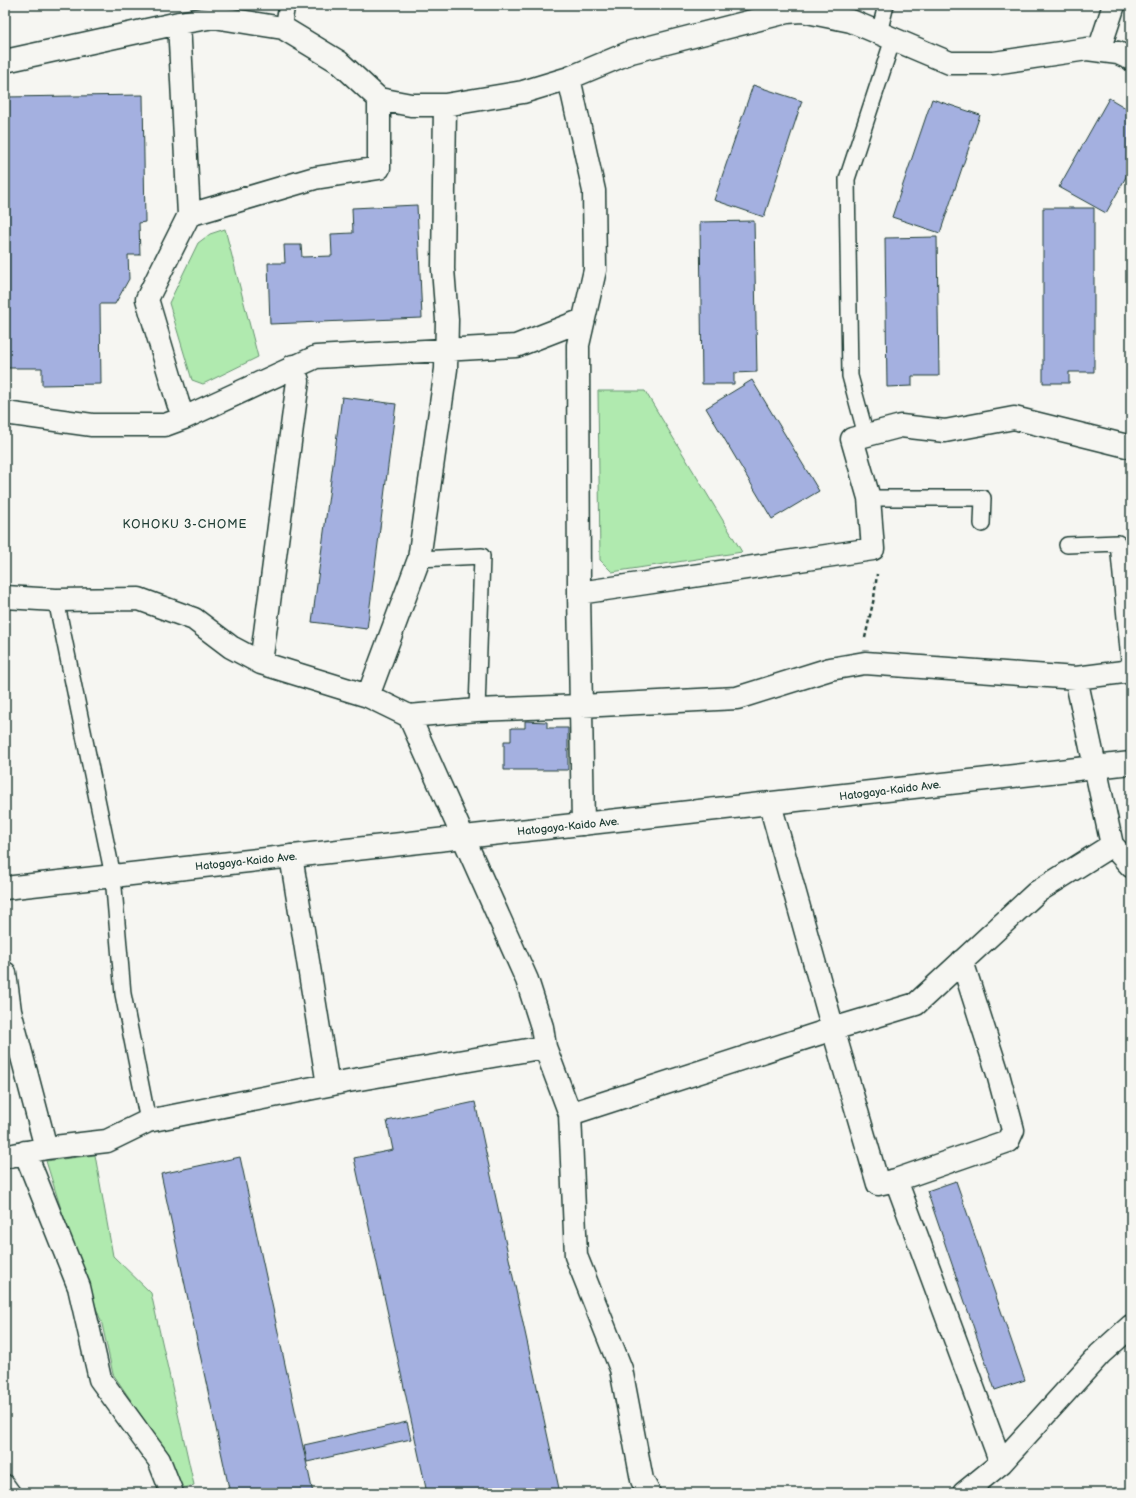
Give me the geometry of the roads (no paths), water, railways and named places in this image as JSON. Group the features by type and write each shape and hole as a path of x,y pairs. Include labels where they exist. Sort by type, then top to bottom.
{"street":[{"path":"1099,50 1114,5"},
{"path":"5,62 179,23 214,17 283,28 339,62 379,99 411,105 445,105 523,92 569,78 631,52 787,9 851,21 950,63 994,63 1087,49 1118,53 1131,58"},
{"path":"179,23 189,216 147,299 178,403 184,418"},
{"path":"569,78 594,191 595,270 578,345 583,824"},
{"path":"189,216 315,178 379,168 379,99"},
{"path":"368,696 419,559 446,369 447,320 443,269 445,105"},
{"path":"5,414 92,425 166,425 316,356 516,346 583,320"},
{"path":"261,663 298,381 293,366"},
{"path":"580,593 873,549 869,498 852,439 866,435 901,426 945,431 1014,418 1131,447"},
{"path":"5,598 56,600 139,599 194,619 230,647 261,663 368,696 409,716 477,710 737,698 830,669 859,664 1076,678 1131,671"},
{"path":"1076,678 1112,845 1131,866"},
{"path":"409,716 527,980 542,1026 545,1048 570,1114 576,1256 622,1369 642,1480 649,1493"},
{"name":"Hatogaya-Kaido Ave.","path":"5,888 1131,763"},
{"path":"770,804 832,1029 878,1184 896,1180 1008,1141 1013,1130 998,1074 962,961"},
{"path":"570,1114 832,1029 916,1004 1037,892 1112,845"},
{"path":"291,856 328,1085"},
{"path":"5,973 25,1152 79,1287 100,1379 159,1460 172,1493"},
{"path":"25,1152 107,1141 148,1121 328,1085 545,1048"},
{"path":"896,1180 1001,1463"},
{"path":"964,1493 1001,1463 1100,1354 1131,1326"}],"lane":[{"path":"283,28 288,5"},
{"path":"866,435 850,376 848,179 886,36 886,5"},
{"path":"869,498 983,498 982,524"},
{"path":"1067,546 1118,542 1131,671"},
{"path":"419,559 482,556 477,710"},
{"path":"56,600 113,876 123,994 148,1121"},
{"path":"5,1482 13,1493"}],"district":[{"name":"KOHOKU 3-CHOME","path":"185,524"}]}
